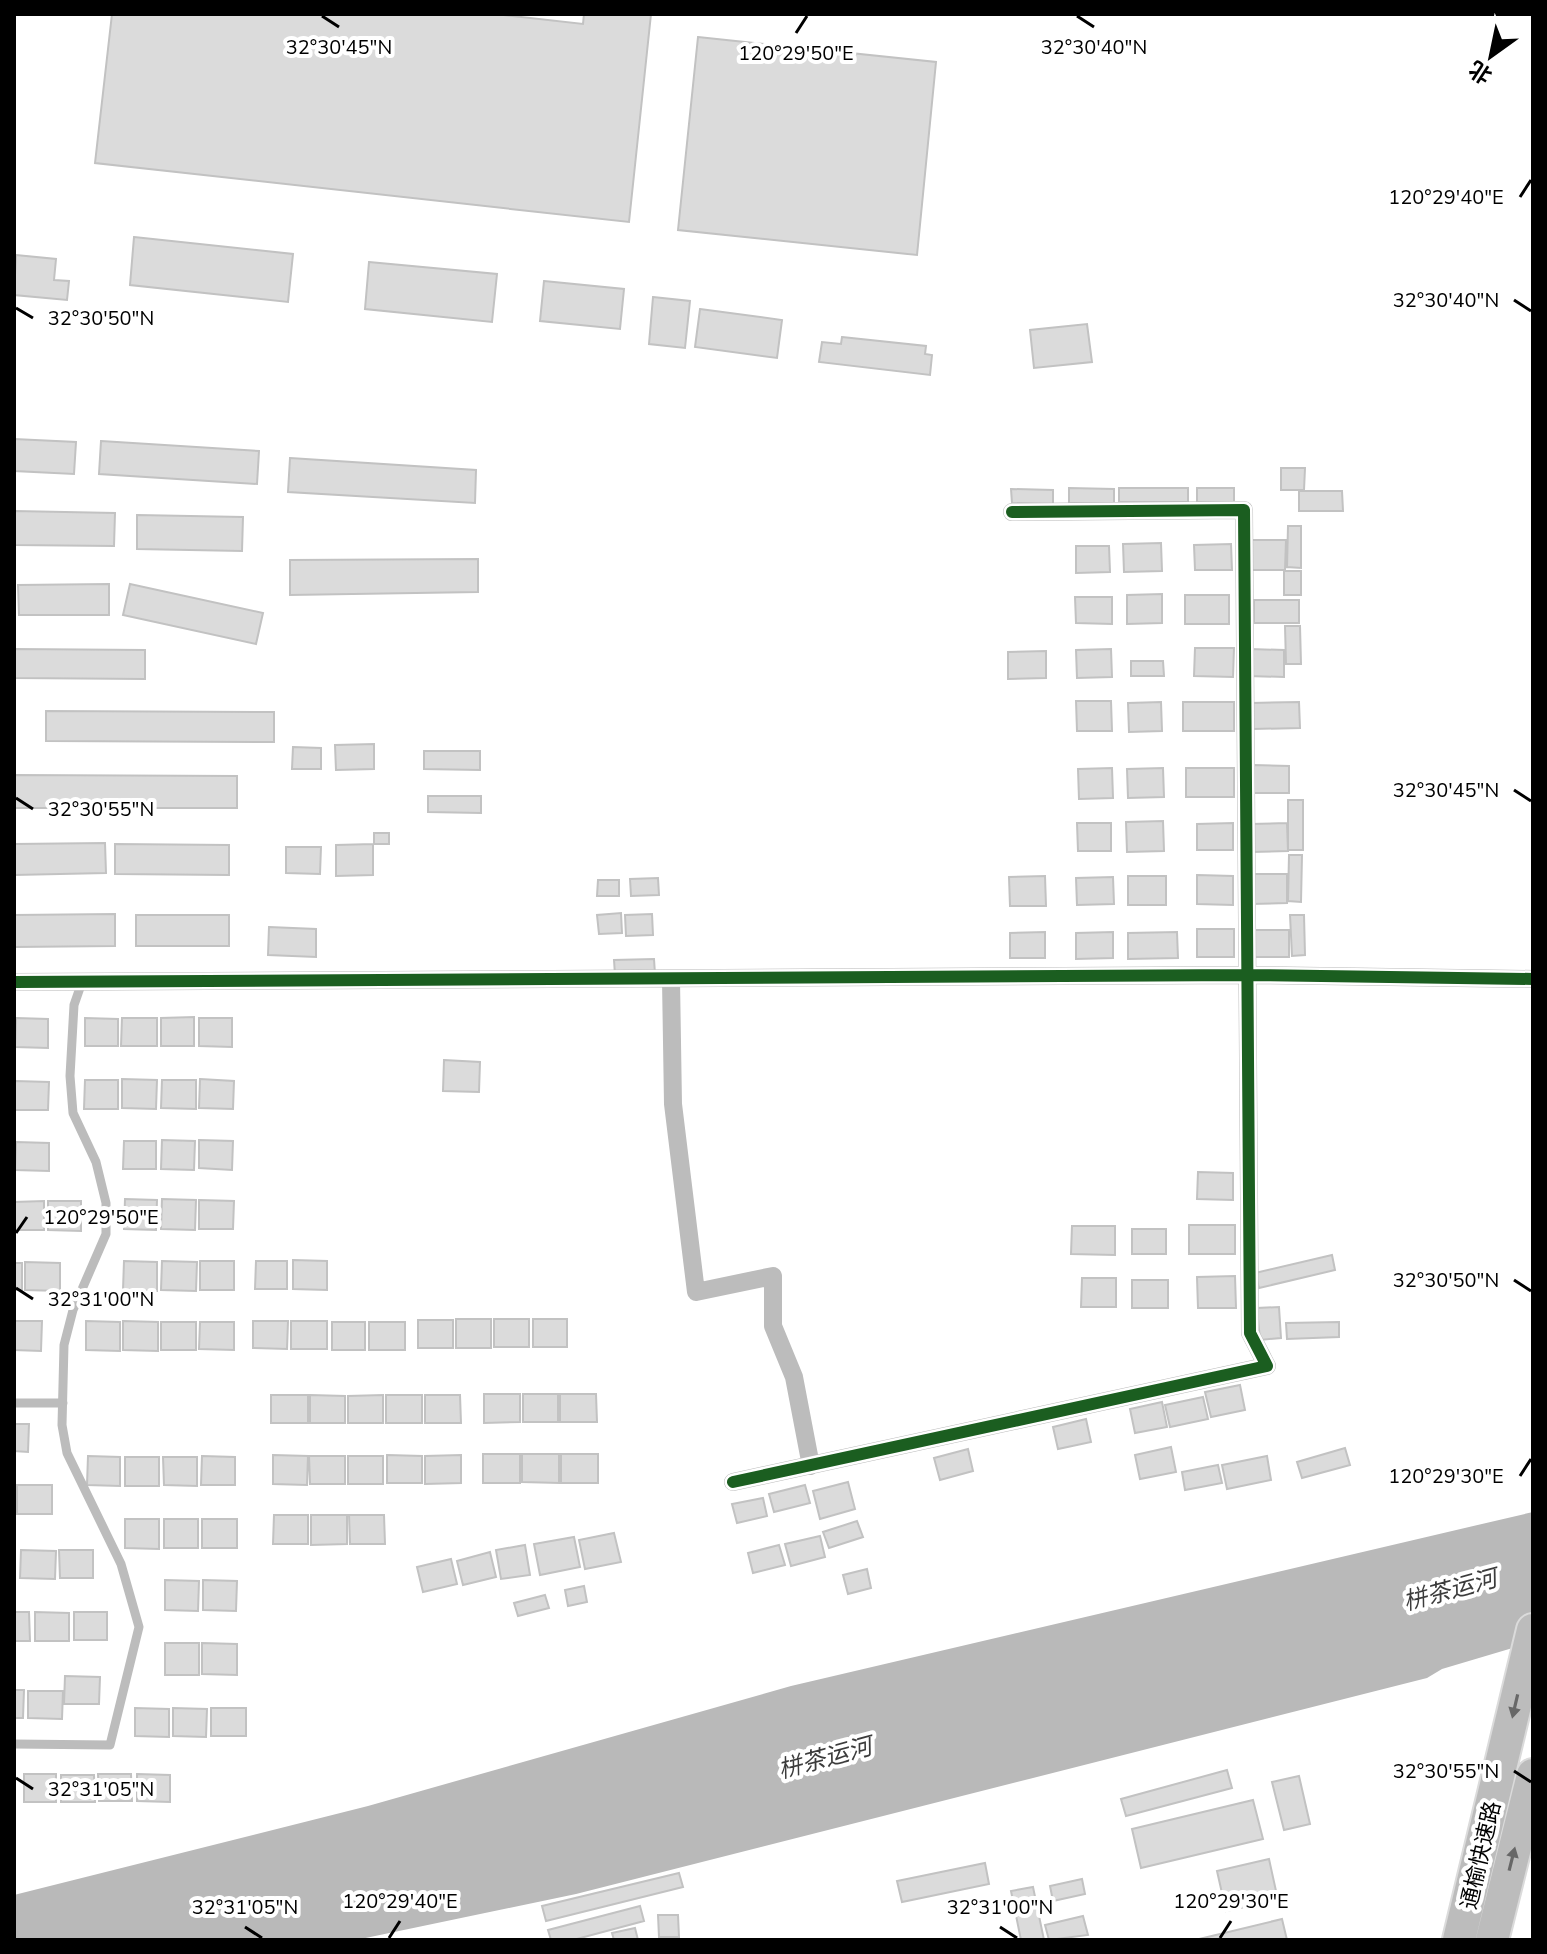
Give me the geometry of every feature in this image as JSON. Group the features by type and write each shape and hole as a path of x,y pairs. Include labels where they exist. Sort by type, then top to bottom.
{"highway":[{"name":"通榆快速路","path":"1477,1935 1533,1630"},
{"name":"通榆快速路","path":"1477,1935 1533,1775"}],"street":[{"path":"733,1482 1250,1370 1244,510 1012,512"},
{"path":"14,982 1248,975 1533,979"},
{"path":"671,980 673,1104 696,1292 773,1276 773,1326 794,1377 811,1466"}],"lane":[{"path":"14,1744 110,1745 139,1627 121,1564 67,1453 63,1403 64,1345 73,1310 106,1234 106,1203 96,1162 73,1113 70,1076 74,1005 82,982"},
{"path":"14,1403 63,1403"}],"water":[{"name":"栟茶运河","path":"1533,1512 1533,1642 1442,1669 1427,1678 576,1894 356,1940 14,1940 14,1895 368,1806 791,1686"}],"building":[{"path":"112,14 495,14 583,24 584,14 651,14 629,222 95,163"},
{"path":"698,37 936,62 917,255 678,230"},
{"path":"134,237 293,254 288,302 130,285"},
{"path":"16,255 56,259 54,280 69,281 67,300 14,295"},
{"path":"369,262 497,274 492,322 365,309"},
{"path":"544,281 624,289 620,329 540,321"},
{"path":"653,297 690,301 685,348 649,344"},
{"path":"700,309 782,320 777,358 695,347"},
{"path":"1087,324 1092,362 1034,368 1030,330"},
{"path":"842,337 926,346 925,354 932,355 930,375 819,362 822,342 841,344"},
{"path":"14,439 76,442 74,474 14,471"},
{"path":"101,441 259,451 257,484 99,474"},
{"path":"290,458 476,470 475,503 288,492"},
{"path":"1281,468 1305,468 1304,490 1281,490"},
{"path":"1069,488 1114,489 1114,503 1069,503"},
{"path":"1119,488 1188,488 1188,502 1119,502"},
{"path":"1197,488 1234,488 1234,502 1197,502"},
{"path":"1011,489 1053,490 1053,504 1012,503"},
{"path":"1299,491 1342,491 1343,511 1299,511"},
{"path":"14,511 115,513 114,546 14,545"},
{"path":"137,515 243,517 242,551 137,549"},
{"path":"1288,526 1301,526 1301,568 1287,567"},
{"path":"1250,540 1286,540 1285,570 1250,570"},
{"path":"1161,543 1162,571 1124,572 1123,544"},
{"path":"1231,544 1232,570 1195,570 1194,545"},
{"path":"1076,546 1109,546 1110,572 1076,573"},
{"path":"478,559 478,592 290,595 290,560"},
{"path":"1284,571 1301,571 1301,595 1284,595"},
{"path":"109,584 109,615 19,615 18,585"},
{"path":"130,584 263,613 256,644 123,615"},
{"path":"1162,594 1162,623 1127,624 1127,595"},
{"path":"1185,595 1229,595 1229,624 1185,624"},
{"path":"1075,597 1112,597 1112,624 1076,623"},
{"path":"1254,600 1299,600 1299,623 1254,623"},
{"path":"1285,626 1300,626 1301,664 1286,664"},
{"path":"1195,648 1234,648 1233,677 1194,676"},
{"path":"14,649 145,650 145,679 14,678"},
{"path":"1111,649 1112,677 1077,678 1076,650"},
{"path":"1249,649 1284,650 1284,677 1248,676"},
{"path":"1046,651 1046,678 1008,679 1008,652"},
{"path":"1131,661 1163,661 1164,676 1131,676"},
{"path":"1076,701 1111,701 1112,731 1077,731"},
{"path":"1161,702 1162,731 1129,732 1128,703"},
{"path":"1183,702 1234,702 1234,731 1183,731"},
{"path":"1299,702 1300,728 1253,729 1252,703"},
{"path":"46,711 274,712 274,742 46,741"},
{"path":"374,744 374,769 336,770 335,745"},
{"path":"293,747 321,748 321,769 292,769"},
{"path":"424,751 480,751 480,770 424,769"},
{"path":"1253,765 1289,766 1289,793 1253,793"},
{"path":"1112,768 1113,798 1079,799 1078,769"},
{"path":"1163,768 1164,797 1128,798 1127,769"},
{"path":"1186,768 1234,768 1234,797 1186,797"},
{"path":"14,775 237,776 237,808 14,808"},
{"path":"428,796 481,796 481,813 428,812"},
{"path":"1288,800 1303,800 1303,850 1288,850"},
{"path":"1163,821 1164,851 1127,852 1126,822"},
{"path":"1077,823 1111,823 1111,851 1078,851"},
{"path":"1233,823 1233,850 1197,850 1197,824"},
{"path":"1287,823 1288,851 1252,852 1251,824"},
{"path":"374,833 389,833 389,844 374,844"},
{"path":"105,843 106,873 14,875 14,844"},
{"path":"115,844 229,845 229,875 115,874"},
{"path":"373,844 373,875 336,876 336,845"},
{"path":"286,847 321,847 320,874 286,873"},
{"path":"1289,855 1302,855 1301,902 1288,901"},
{"path":"1250,874 1287,874 1287,903 1251,904"},
{"path":"1197,875 1233,876 1233,905 1197,904"},
{"path":"1045,876 1046,906 1010,906 1009,877"},
{"path":"1128,876 1166,876 1166,905 1128,905"},
{"path":"1113,877 1114,904 1077,905 1076,878"},
{"path":"658,878 659,895 631,896 630,879"},
{"path":"598,880 619,880 619,896 597,896"},
{"path":"621,913 622,933 599,934 597,915"},
{"path":"115,914 115,946 14,947 14,915"},
{"path":"652,914 653,935 626,936 625,915"},
{"path":"136,915 229,915 229,946 136,946"},
{"path":"1290,915 1304,915 1305,955 1292,956"},
{"path":"269,927 316,929 316,957 268,955"},
{"path":"1197,929 1234,929 1234,957 1197,957"},
{"path":"1252,930 1289,930 1289,957 1252,957"},
{"path":"1045,932 1045,958 1010,958 1010,933"},
{"path":"1113,932 1113,958 1076,959 1076,933"},
{"path":"1177,932 1178,958 1128,959 1128,933"},
{"path":"654,959 655,974 615,975 614,960"},
{"path":"194,1017 194,1046 161,1046 161,1018"},
{"path":"16,1018 48,1019 48,1048 15,1047"},
{"path":"85,1018 118,1019 118,1046 85,1046"},
{"path":"122,1018 157,1018 157,1046 121,1046"},
{"path":"199,1018 232,1018 232,1047 199,1046"},
{"path":"444,1060 480,1062 479,1092 443,1091"},
{"path":"122,1079 157,1080 156,1109 122,1108"},
{"path":"200,1079 234,1081 233,1109 199,1108"},
{"path":"85,1080 118,1080 118,1109 84,1109"},
{"path":"162,1080 196,1080 196,1109 161,1108"},
{"path":"15,1081 49,1082 48,1110 15,1110"},
{"path":"162,1140 195,1141 194,1170 161,1169"},
{"path":"199,1140 233,1141 232,1170 199,1168"},
{"path":"124,1141 156,1141 156,1169 123,1169"},
{"path":"16,1142 49,1143 49,1171 15,1170"},
{"path":"1198,1172 1233,1173 1233,1200 1197,1199"},
{"path":"125,1199 157,1200 156,1230 124,1229"},
{"path":"162,1199 196,1200 195,1230 161,1229"},
{"path":"199,1200 234,1201 233,1229 199,1229"},
{"path":"44,1201 44,1230 14,1230 14,1202"},
{"path":"48,1201 81,1201 81,1231 48,1230"},
{"path":"1189,1225 1235,1225 1235,1254 1189,1254"},
{"path":"1072,1226 1115,1226 1115,1255 1071,1254"},
{"path":"1132,1229 1166,1229 1166,1254 1132,1254"},
{"path":"1332,1255 1335,1270 1259,1288 1255,1273"},
{"path":"293,1260 327,1261 327,1290 293,1289"},
{"path":"124,1261 157,1262 157,1291 123,1290"},
{"path":"162,1261 197,1262 196,1291 161,1290"},
{"path":"200,1261 234,1261 234,1290 200,1290"},
{"path":"256,1261 287,1261 287,1289 255,1289"},
{"path":"25,1262 60,1263 60,1291 25,1290"},
{"path":"14,1263 22,1263 22,1290 14,1290"},
{"path":"1235,1276 1236,1308 1198,1308 1197,1277"},
{"path":"1082,1278 1116,1278 1116,1307 1081,1307"},
{"path":"1132,1280 1168,1280 1168,1308 1132,1308"},
{"path":"1279,1307 1281,1338 1260,1340 1257,1308"},
{"path":"456,1319 491,1319 491,1348 456,1348"},
{"path":"494,1319 529,1319 529,1347 494,1347"},
{"path":"533,1319 567,1319 567,1347 533,1347"},
{"path":"418,1320 453,1320 453,1348 418,1348"},
{"path":"14,1321 42,1321 41,1351 14,1350"},
{"path":"86,1321 120,1322 120,1351 86,1350"},
{"path":"123,1321 158,1322 158,1351 123,1350"},
{"path":"253,1321 288,1321 287,1349 253,1348"},
{"path":"291,1321 327,1321 327,1349 291,1349"},
{"path":"161,1322 196,1322 196,1350 161,1350"},
{"path":"200,1322 234,1322 234,1350 199,1349"},
{"path":"332,1322 365,1322 365,1350 332,1350"},
{"path":"369,1322 405,1322 405,1350 369,1350"},
{"path":"1339,1322 1339,1337 1287,1339 1286,1323"},
{"path":"1240,1385 1245,1410 1211,1417 1205,1392"},
{"path":"484,1394 520,1394 520,1422 484,1423"},
{"path":"523,1394 558,1394 558,1422 523,1422"},
{"path":"560,1394 596,1394 597,1422 560,1422"},
{"path":"271,1395 308,1395 308,1423 271,1423"},
{"path":"310,1395 345,1396 345,1423 310,1423"},
{"path":"383,1395 383,1423 348,1423 348,1396"},
{"path":"386,1395 422,1395 422,1423 386,1423"},
{"path":"425,1395 460,1395 461,1423 425,1423"},
{"path":"1203,1397 1208,1419 1170,1427 1165,1405"},
{"path":"1162,1402 1167,1427 1135,1433 1130,1409"},
{"path":"1086,1419 1091,1442 1058,1449 1053,1427"},
{"path":"14,1424 29,1424 28,1452 14,1451"},
{"path":"1171,1447 1176,1472 1140,1479 1135,1455"},
{"path":"1345,1448 1350,1465 1302,1478 1297,1462"},
{"path":"968,1449 973,1471 940,1480 934,1458"},
{"path":"483,1454 520,1454 520,1483 483,1483"},
{"path":"522,1454 559,1454 559,1483 522,1482"},
{"path":"561,1454 598,1454 598,1483 561,1483"},
{"path":"273,1455 308,1456 307,1485 273,1484"},
{"path":"387,1455 422,1456 422,1483 387,1483"},
{"path":"461,1455 461,1483 425,1484 425,1456"},
{"path":"88,1456 120,1457 120,1486 87,1485"},
{"path":"202,1456 235,1457 235,1485 201,1485"},
{"path":"309,1456 345,1456 345,1484 310,1484"},
{"path":"348,1456 383,1456 383,1484 348,1484"},
{"path":"1267,1456 1271,1480 1227,1489 1222,1465"},
{"path":"125,1457 159,1457 159,1486 125,1486"},
{"path":"163,1457 197,1457 197,1486 164,1485"},
{"path":"1218,1465 1222,1483 1185,1490 1182,1472"},
{"path":"848,1482 855,1509 820,1519 813,1491"},
{"path":"17,1485 52,1485 52,1514 17,1514"},
{"path":"805,1485 810,1503 774,1512 769,1494"},
{"path":"763,1498 767,1516 737,1523 732,1504"},
{"path":"274,1515 308,1515 308,1544 273,1544"},
{"path":"311,1515 347,1515 347,1544 311,1545"},
{"path":"349,1515 384,1515 385,1544 350,1544"},
{"path":"125,1519 159,1519 159,1549 125,1548"},
{"path":"164,1519 198,1519 198,1548 164,1548"},
{"path":"202,1519 237,1519 237,1548 202,1548"},
{"path":"857,1521 863,1537 829,1548 823,1532"},
{"path":"614,1533 621,1562 585,1569 579,1540"},
{"path":"820,1536 825,1557 791,1566 785,1544"},
{"path":"574,1537 580,1567 540,1575 534,1544"},
{"path":"525,1545 530,1575 501,1579 496,1550"},
{"path":"779,1545 785,1565 753,1573 748,1553"},
{"path":"21,1550 56,1551 55,1579 20,1578"},
{"path":"59,1550 93,1550 93,1578 60,1578"},
{"path":"490,1552 496,1577 463,1585 457,1561"},
{"path":"451,1559 457,1584 423,1592 417,1567"},
{"path":"867,1569 871,1588 848,1594 843,1575"},
{"path":"165,1580 199,1581 198,1611 165,1610"},
{"path":"203,1580 237,1581 236,1611 203,1610"},
{"path":"584,1586 587,1602 568,1606 565,1590"},
{"path":"545,1595 549,1608 518,1616 514,1603"},
{"path":"14,1612 29,1612 30,1641 14,1641"},
{"path":"35,1612 69,1613 69,1641 35,1641"},
{"path":"74,1612 107,1612 107,1640 74,1640"},
{"path":"165,1643 199,1643 199,1675 165,1675"},
{"path":"202,1643 237,1644 237,1675 202,1674"},
{"path":"65,1676 100,1677 99,1704 64,1704"},
{"path":"14,1690 24,1690 23,1718 14,1718"},
{"path":"28,1691 63,1691 62,1719 28,1718"},
{"path":"135,1708 169,1709 169,1737 135,1736"},
{"path":"173,1708 207,1709 206,1737 173,1736"},
{"path":"211,1708 246,1708 246,1736 211,1736"},
{"path":"1227,1770 1232,1788 1126,1816 1121,1799"},
{"path":"24,1774 56,1774 56,1802 24,1802"},
{"path":"98,1774 131,1774 132,1801 99,1801"},
{"path":"137,1774 170,1775 170,1802 137,1801"},
{"path":"61,1775 94,1775 95,1802 61,1802"},
{"path":"1299,1776 1310,1824 1284,1830 1272,1782"},
{"path":"1253,1800 1263,1839 1141,1868 1132,1829"},
{"path":"1269,1859 1278,1900 1226,1911 1217,1871"},
{"path":"985,1863 989,1884 902,1902 897,1881"},
{"path":"679,1873 683,1887 546,1921 542,1906"},
{"path":"1082,1879 1085,1894 1053,1901 1050,1886"},
{"path":"1033,1887 1044,1940 1021,1940 1011,1891"},
{"path":"640,1906 644,1921 573,1940 551,1940 548,1930"},
{"path":"658,1915 678,1915 679,1937 659,1937"},
{"path":"1083,1916 1088,1935 1049,1940 1045,1925"},
{"path":"1282,1919 1287,1940 1195,1940"},
{"path":"635,1928 638,1940 614,1940 612,1933"}],"cycle path":[{"path":"733,1482 1267,1366 1250,1333 1244,510 1012,512"},
{"path":"14,982 1248,975 1533,979"}]}
